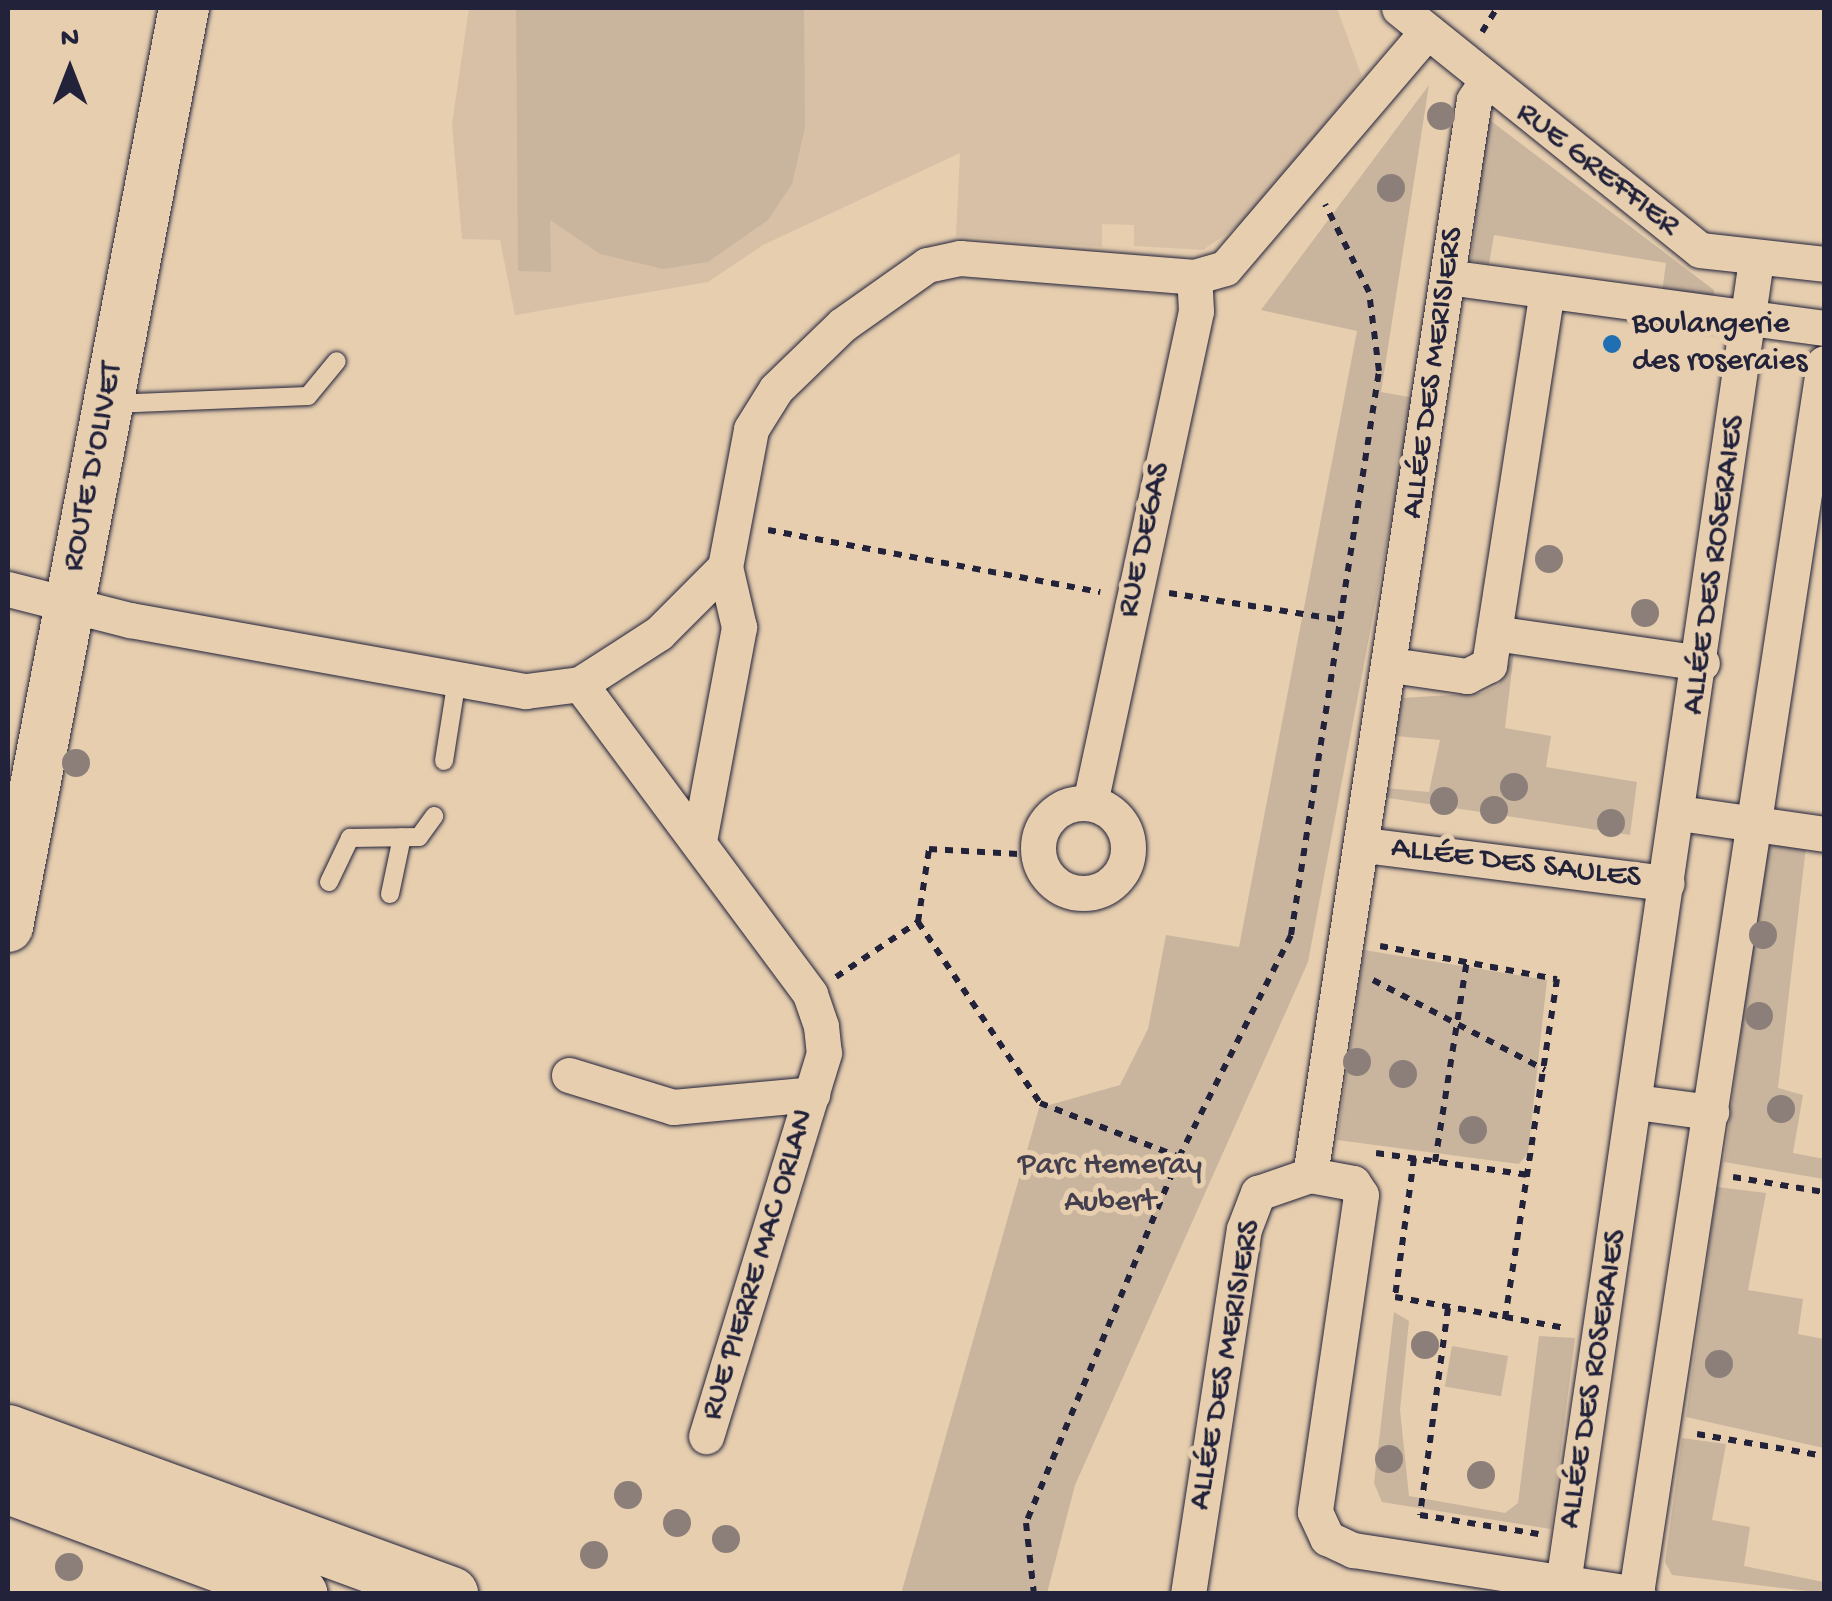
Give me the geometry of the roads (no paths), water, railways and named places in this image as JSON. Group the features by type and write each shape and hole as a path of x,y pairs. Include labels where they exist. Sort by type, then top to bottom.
{"main road":[{"name":"ROUTE D'OLIVET","path":"8,927 184,8"},
{"path":"8,1432 108,1494 300,1594"},
{"path":"8,1486 108,1494 450,1594"}],"street":[{"name":"RUE GREFFIER","path":"1399,8 1424,36 1700,250 1756,260 1824,264"},
{"path":"698,841 738,627 725,568 732,523 751,429 776,389 842,325 927,265 960,258 1194,277 1248,250 1424,36"},
{"name":"ALLÉE DES MERISIERS","path":"1188,1594 1244,1228 1258,1193 1312,1159 1353,942 1474,100 1485,83"},
{"name":"ALLÉE DES ROSERAIES","path":"1563,1583 1702,664 1756,260"},
{"name":"RUE DEGAS","path":"1090,803 1132,592 1196,312 1194,277"},
{"path":"1447,277 1824,328"},
{"path":"1391,666 1478,674 1490,665 1547,290"},
{"path":"1312,1159 1353,1183 1362,1195 1319,1528 1353,1550 1637,1593 1824,364"},
{"path":"8,588 68,605 526,691 580,684 660,632 725,568"},
{"path":"1494,632 1702,664"},
{"name":"RUE PIERRE MAC ORLAN","path":"580,684 810,994 824,1054 706,1436"},
{"path":"1090,803 1126,830 1127,861 1109,886 1065,890 1038,855 1050,816 1090,803"},
{"path":"1678,813 1824,834"},
{"name":"ALLÉE DES SAULES","path":"1365,845 1667,883"},
{"name":"RUE PIERRE MAC ORLAN","path":"569,1075 673,1107 812,1094"},
{"path":"1636,1102 1711,1112"}],"lane":[{"path":"106,403 308,396 337,362"},
{"path":"444,762 457,679"},
{"path":"329,882 350,838 402,837 432,830 434,816"},
{"path":"390,894 402,837"}],"place":[{"name":"Boulangerie des roseraies","path":"1612,344"}],"park label":[{"name":"Parc Hemeray Aubert","path":"1110,1186"}]}
